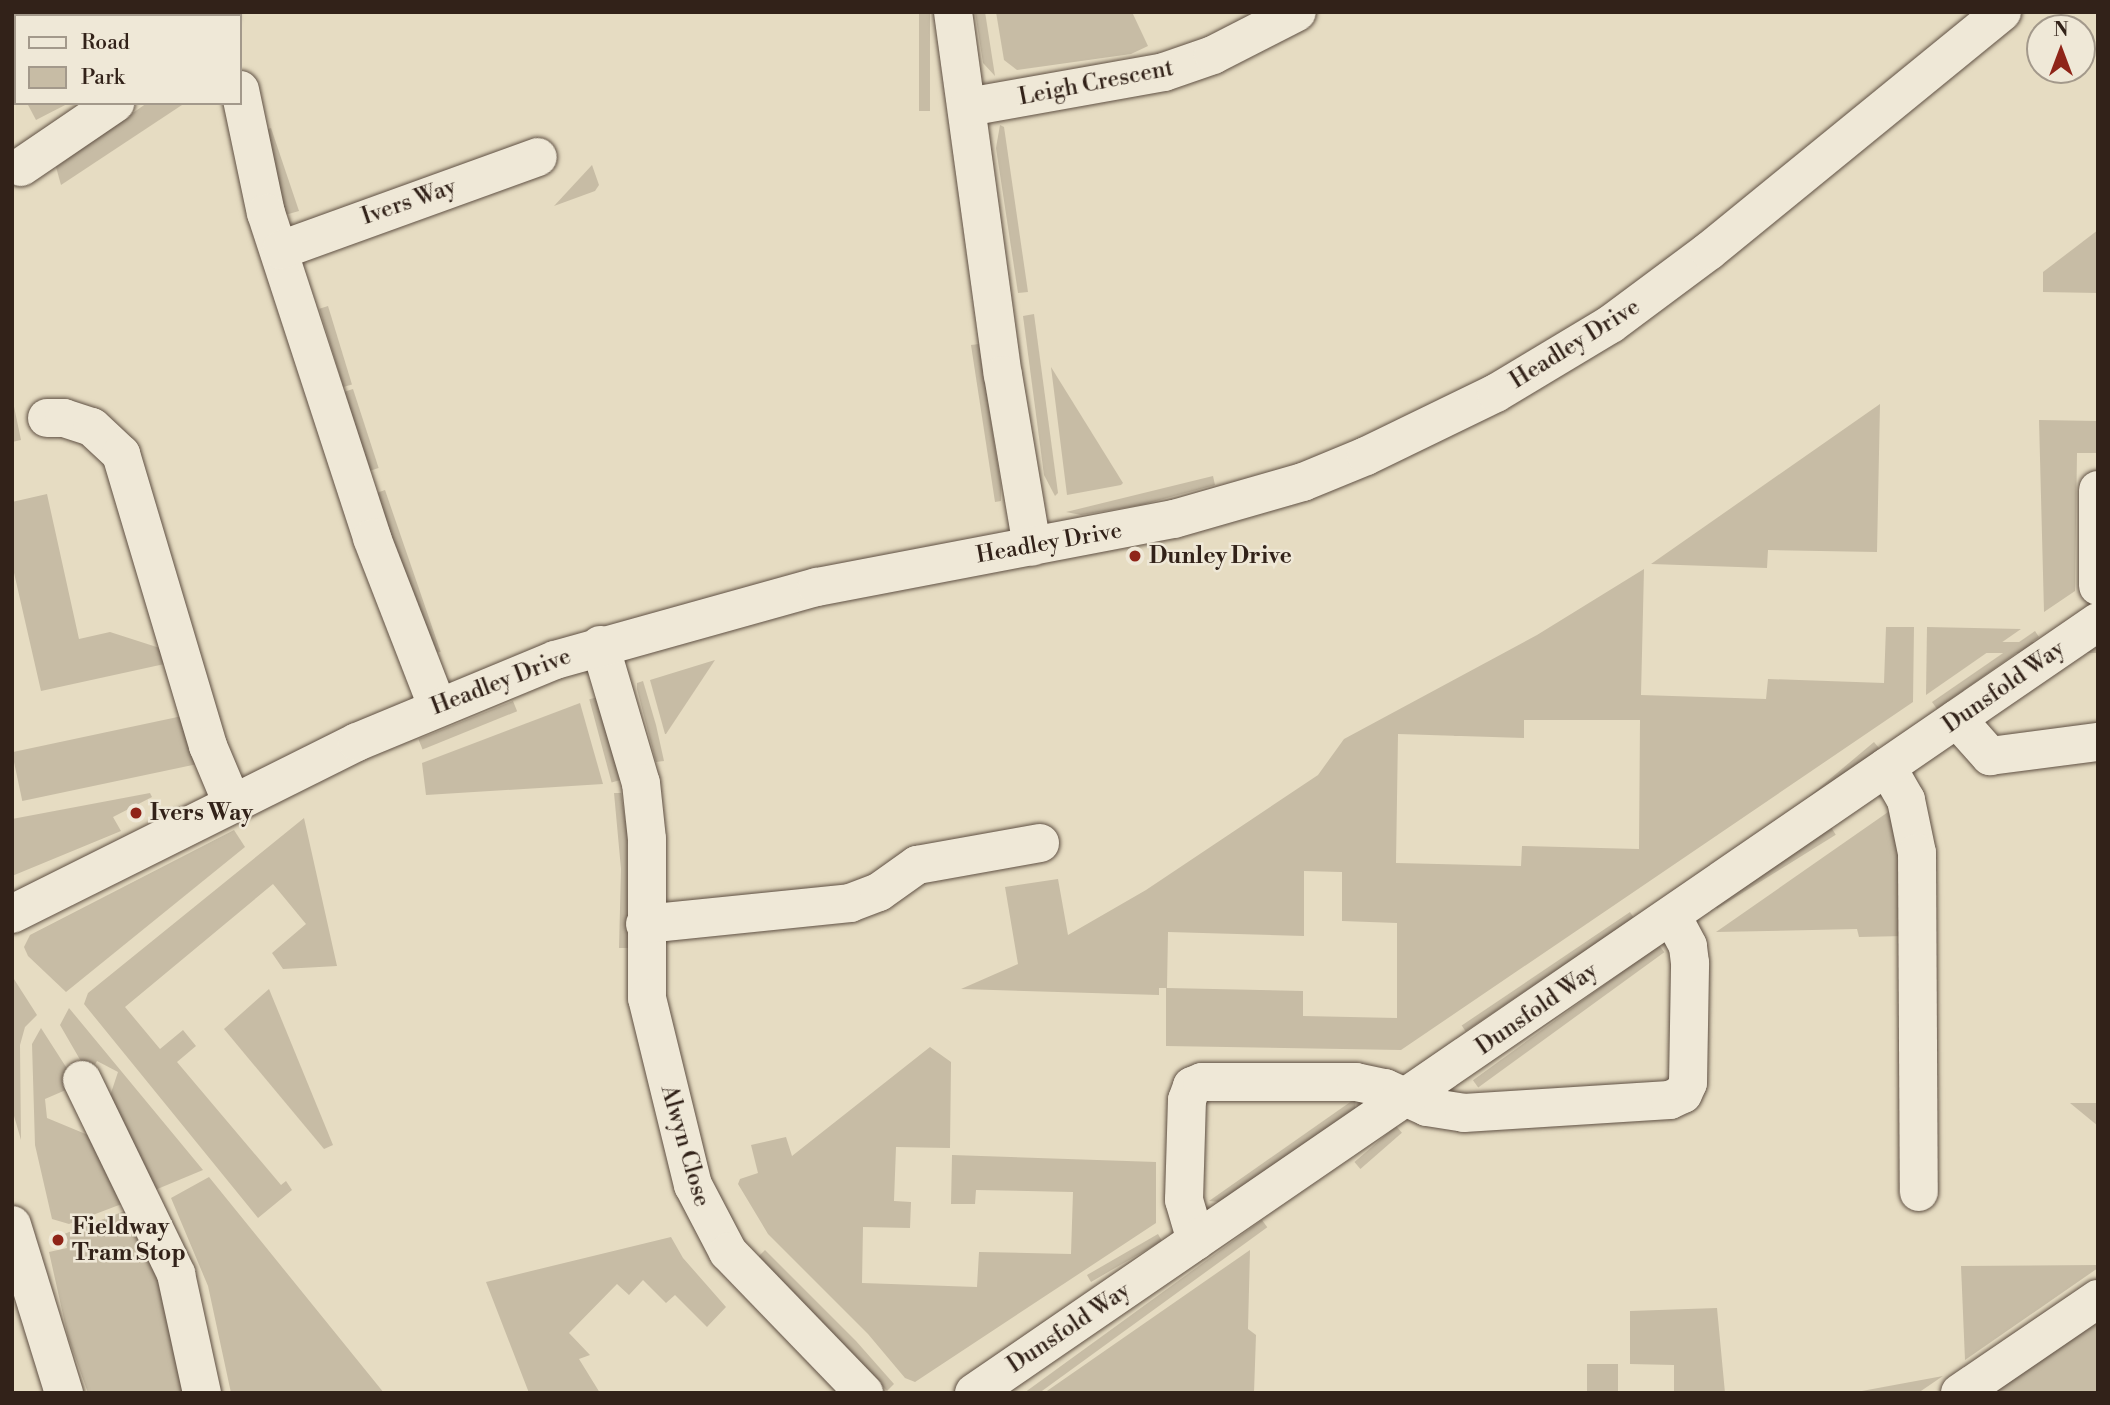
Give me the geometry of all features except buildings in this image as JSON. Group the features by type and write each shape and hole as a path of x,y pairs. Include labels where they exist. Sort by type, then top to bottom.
{"street":[{"path":"953,12 1003,375 1032,547"},
{"name":"Leigh Crescent","path":"968,107 1164,72 1213,55 1297,12"},
{"name":"Headley Drive","path":"12,914 232,803 437,706 600,645 817,587 1174,519 1303,482 1496,393 1653,294 2002,12"},
{"path":"242,101 258,186 281,250 372,538 437,706"},
{"path":"15,163 112,105"},
{"name":"Ivers Way","path":"281,250 538,157"},
{"path":"47,418 64,418 92,427 121,454 208,746 232,803"},
{"path":"2098,490 2098,586"},
{"name":"Dunsfold Way","path":"974,1393 2098,622"},
{"name":"Alwyn Close","path":"600,645 641,783 647,839 645,924 648,998 656,1044 693,1185 708,1220 736,1261 864,1393"},
{"path":"1958,719 1990,756 2098,742"},
{"path":"1887,767 1906,800 1917,853 1919,1192"},
{"path":"645,924 849,903 879,892 918,865 1040,843"},
{"path":"1196,1241 1184,1200 1187,1095 1192,1086 1202,1082 1356,1082 1385,1088 1445,1112 1670,1100 1683,1094 1688,1083 1690,962 1683,932 1672,916"},
{"path":"82,1080 101,1127 174,1267 202,1393"},
{"path":"12,1225 64,1393"},
{"path":"1960,1393 2098,1299"}],"green space":[{"path":"12,12 169,14 14,14 14,47"},
{"path":"919,12 930,12 930,111 919,111"},
{"path":"975,12 985,12 995,76 983,63"},
{"path":"996,12 1132,12 1148,46 1131,54 1017,70 1004,60"},
{"path":"28,105 65,105 36,120"},
{"path":"144,105 182,105 61,185 56,167"},
{"path":"1000,125 1004,127 1028,292 1018,293 996,148"},
{"path":"271,128 299,211 285,215 265,130"},
{"path":"592,165 599,185 595,191 554,206"},
{"path":"2098,230 2098,293 2043,292 2043,272"},
{"path":"328,306 352,384 343,387 319,309"},
{"path":"1034,314 1058,493 1055,496 1044,475 1023,316"},
{"path":"979,344 1001,486 1001,501 995,502 971,345"},
{"path":"1051,367 1123,483 1121,485 1067,495"},
{"path":"353,389 379,468 370,471 344,392"},
{"path":"12,397 21,440 12,442"},
{"path":"1880,404 1877,552 1768,550 1767,568 1651,564"},
{"path":"2039,420 2098,421 2098,453 2077,453 2075,591 2044,612"},
{"path":"1213,476 1215,485 1141,505 1081,515 1066,512"},
{"path":"385,490 441,652 432,655 376,493"},
{"path":"47,494 79,639 110,632 166,650 169,663 41,691 12,564 12,502"},
{"path":"1644,569 1641,695 1766,699 1768,679 1884,683 1886,627 1914,627 1913,702 1401,1050 1166,1046 1166,988 1159,988 1159,995 961,989 1018,964 1005,887 1058,879 1068,935 1146,890 1318,775 1344,739 1537,635","holes":["1524,720 1640,720 1639,849 1522,846 1521,866 1396,863 1398,734 1524,738","1304,871 1342,872 1342,921 1397,923 1397,1018 1303,1016 1303,991 1167,988 1168,932 1304,936"]},
{"path":"1927,627 2021,629 1926,695"},
{"path":"2035,631 2039,637 1937,709 1932,702"},
{"path":"1965,642 2098,642 2098,653 1965,653"},
{"path":"715,660 666,734 665,734 650,680"},
{"path":"643,681 664,761 656,762 637,689 637,683"},
{"path":"598,697 620,780 612,782 589,699"},
{"path":"513,701 517,711 423,749 418,739"},
{"path":"580,703 603,784 426,795 422,763"},
{"path":"187,715 197,764 22,801 12,752"},
{"path":"1874,742 1879,748 1662,931 1656,925"},
{"path":"150,793 152,797 113,817 121,831 12,876 12,819"},
{"path":"614,793 621,793 627,831 628,948 619,948 621,869"},
{"path":"1891,810 1896,826 1904,936 1859,937 1857,929 1716,932"},
{"path":"304,818 337,966 283,969 272,953 306,924 273,884 125,1007 160,1049 183,1030 196,1046 177,1062 281,1185 286,1181 292,1190 258,1218 84,1004 88,993"},
{"path":"1831,827 1836,835 1717,909 1712,901"},
{"path":"234,830 245,847 66,992 28,956 24,947 30,935"},
{"path":"1630,912 1634,918 1466,1031 1462,1026"},
{"path":"1659,945 1664,952 1478,1087 1473,1080"},
{"path":"12,976 37,1015 25,1027 20,1045 21,1140 12,1109"},
{"path":"269,989 333,1145 324,1149 224,1029"},
{"path":"69,1008 203,1170 155,1190 110,1096 118,1072 97,1061 92,1070 86,1070 60,1025"},
{"path":"41,1028 75,1081 75,1086 45,1099 47,1118 88,1135 127,1202 69,1224 52,1219 35,1145 32,1044"},
{"path":"930,1047 951,1062 950,1148 896,1147 894,1201 911,1202 910,1228 863,1227 862,1283 977,1287 979,1252 1071,1254 1073,1192 976,1190 975,1204 951,1204 952,1155 1156,1162 1156,1223 915,1382 905,1378 868,1334 768,1234 738,1184 740,1179 758,1173 751,1145 786,1137 792,1156"},
{"path":"1356,1098 1355,1108 1220,1202 1209,1201"},
{"path":"2070,1103 2098,1103 2098,1126"},
{"path":"1396,1126 1402,1133 1360,1169 1354,1162"},
{"path":"209,1177 384,1393 231,1393 208,1286 171,1198"},
{"path":"130,1209 157,1269 187,1393 88,1393 68,1337 49,1252 67,1248 64,1234"},
{"path":"1262,1220 1267,1227 1039,1393 1024,1393"},
{"path":"1158,1234 1162,1241 1091,1282 1087,1275"},
{"path":"671,1237 683,1258 726,1307 707,1327 675,1295 666,1303 643,1280 629,1295 617,1284 569,1333 590,1355 579,1359 600,1393 529,1393 486,1282"},
{"path":"765,1250 856,1341 894,1384 887,1391 758,1257"},
{"path":"1250,1250 1248,1329 1256,1335 1254,1393 1044,1393"},
{"path":"2098,1265 2098,1268 1965,1360 1961,1266"},
{"path":"1717,1308 1725,1393 1674,1393 1674,1365 1630,1364 1630,1311"},
{"path":"2098,1314 2098,1393 1983,1393"},
{"path":"1587,1364 1618,1364 1618,1393 1587,1393"},
{"path":"1943,1376 1918,1393 1851,1393"}],"place":[{"name":"Dunley Drive","path":"1135,556"},
{"name":"Ivers Way","path":"136,813"},
{"name":"Fieldway Tram Stop","path":"58,1240"}]}
